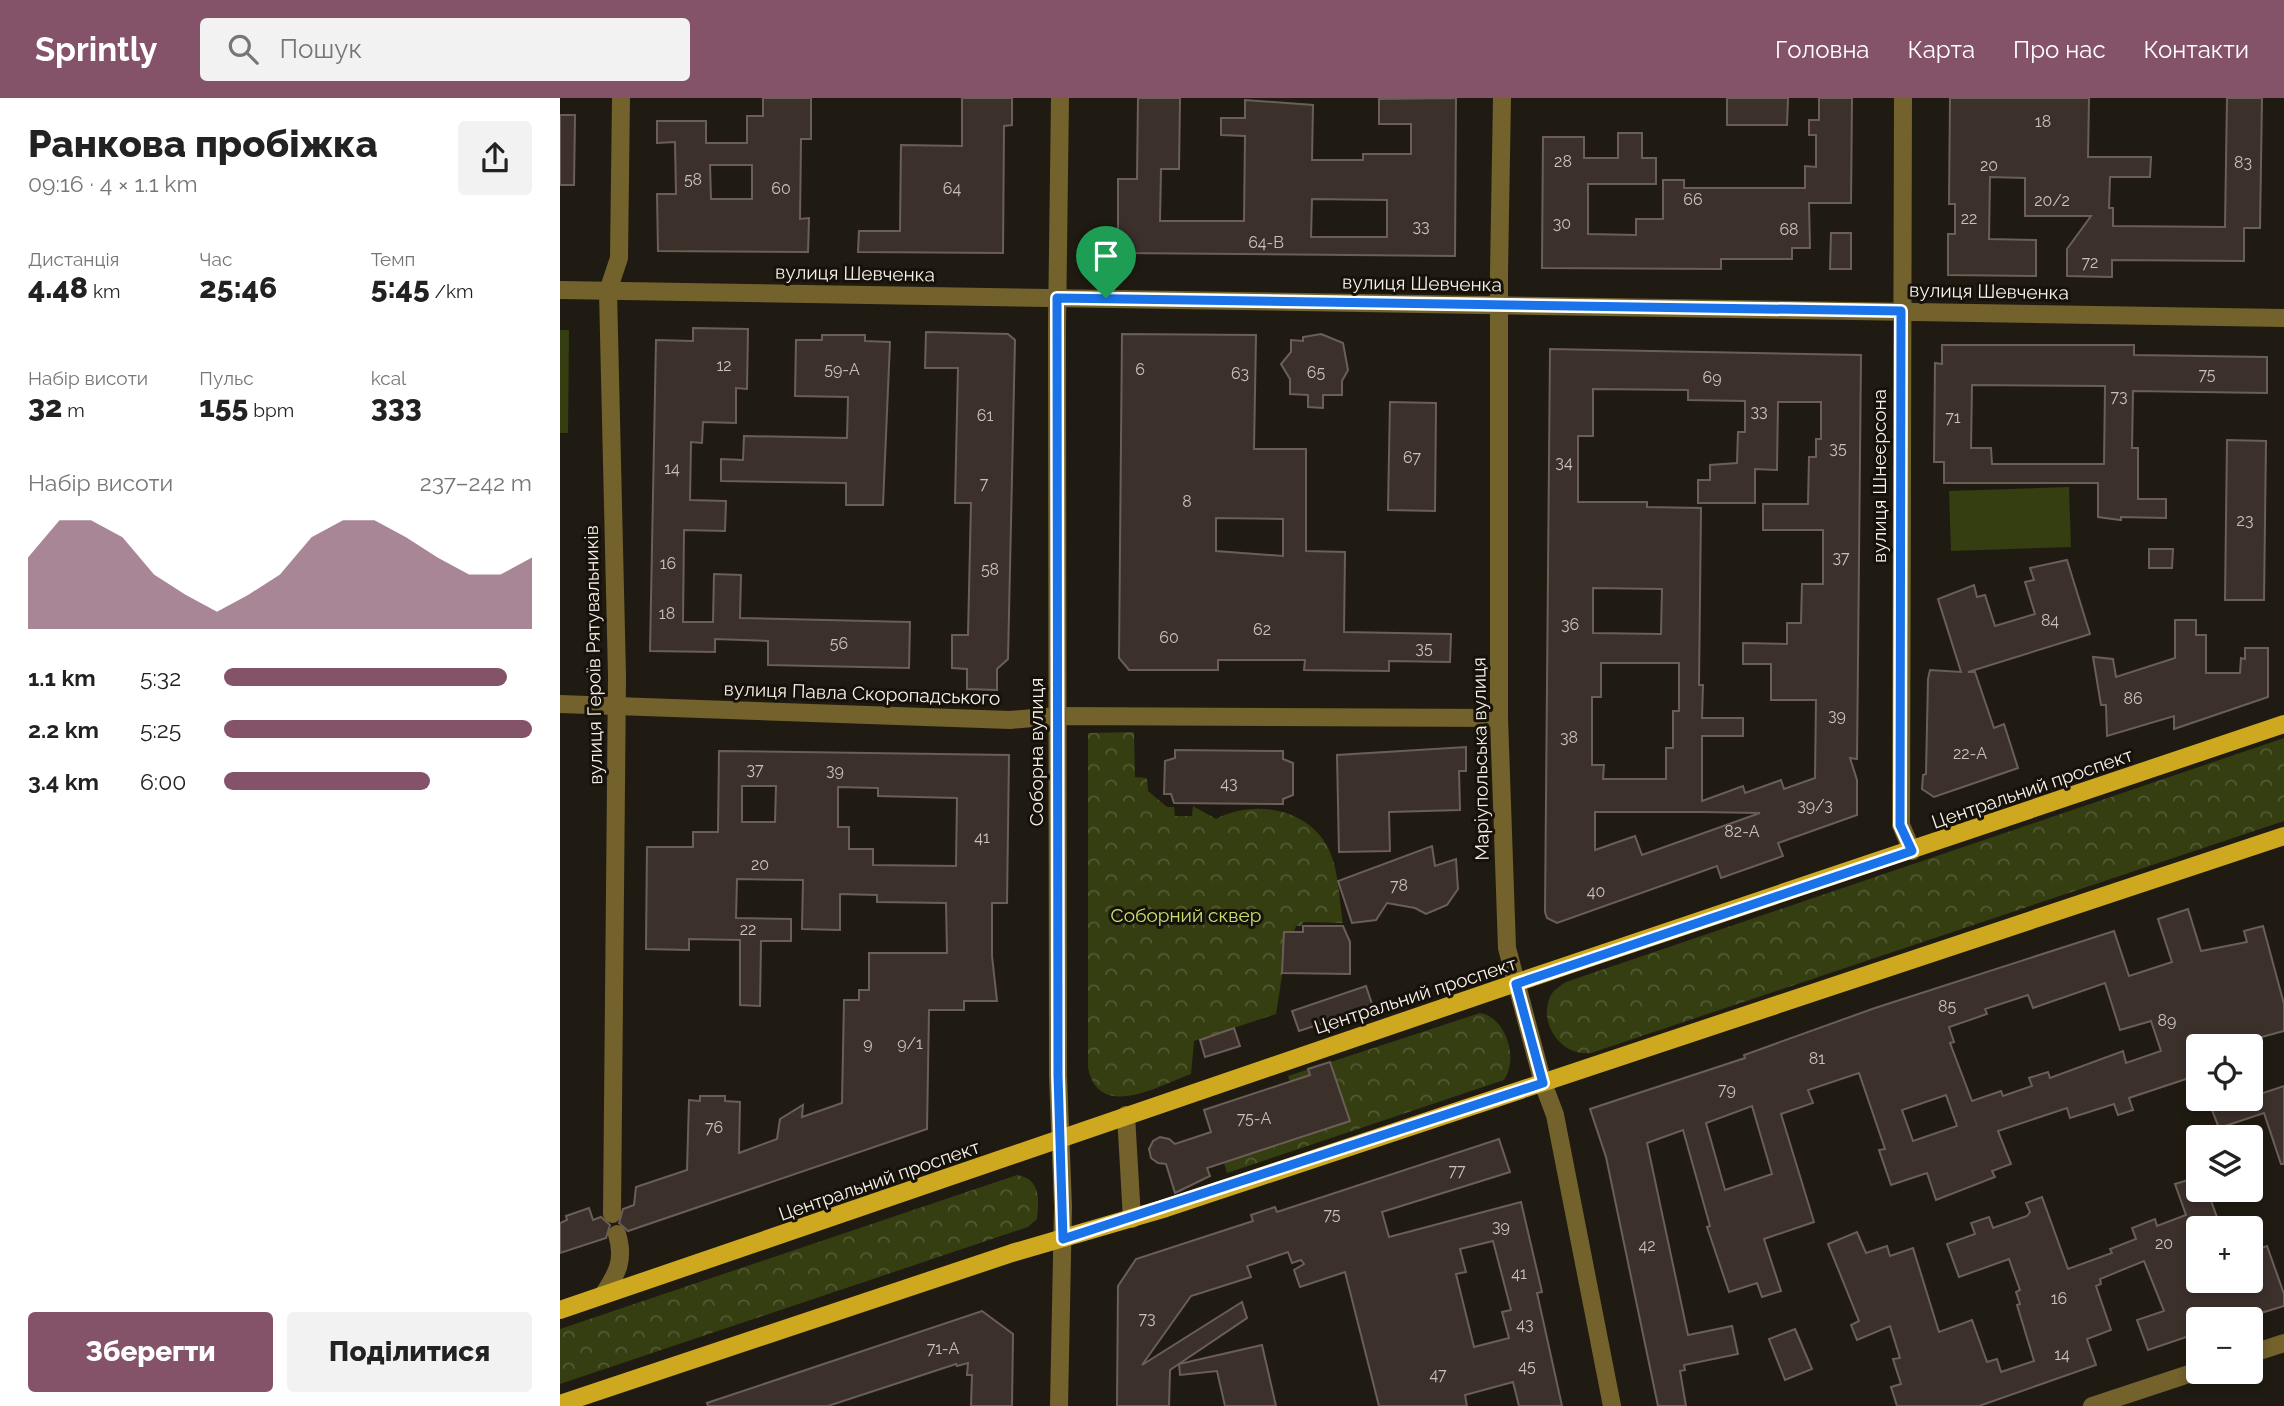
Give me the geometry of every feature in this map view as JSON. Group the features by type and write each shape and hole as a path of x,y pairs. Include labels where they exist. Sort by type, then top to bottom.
{"main road":[{"name":"Центральний проспект","path":"560,1310 1058,1141 1126,1115 2284,724"},
{"path":"560,1404 1012,1253 1132,1219 2284,836"}],"street":[{"name":"вулиця Героїв Рятувальників","path":"612,1214 617,705 608,291 619,258 621,98"},
{"name":"Соборна вулиця","path":"1059,1406 1063,1239 1058,1141 1057,298 1060,98"},
{"name":"Маріупольська вулиця","path":"1502,98 1499,718 1507,948 1543,1083 1555,1115 1612,1406"},
{"name":"вулиця Шнеєрсона","path":"1903,98 1900,825 1912,851"},
{"name":"вулиця Шевченка","path":"560,290 2284,318"},
{"name":"вулиця Павла Скоропадського","path":"560,705 1010,720 1057,716 1499,718"},
{"path":"1126,1115 1132,1219"},
{"path":"603,1295 619,1271 622,1249 617,1234"},
{"path":"2263,1350 2284,1343"},
{"path":"2092,1406 2186,1375"}],"green space":[{"path":"560,330 569,330 568,433 560,433"},
{"path":"2069,487 2071,547 1951,551 1949,491"},
{"name":"Соборний сквер","path":"1134,732 1135,777 1147,778 1148,791 1167,807 1174,807 1175,816 1192,816 1193,806 1216,819 1245,810 1276,810 1305,822 1316,832 1326,844 1334,862 1343,923 1303,922 1302,926 1296,926 1294,932 1284,932 1282,976 1276,1014 1194,1041 1191,1074 1147,1091 1117,1096 1104,1093 1094,1084 1088,1068 1088,733"},
{"path":"2284,738 2284,821 1591,1053 1571,1050 1555,1037 1550,1028 1547,1007 1550,997 1566,982"},
{"path":"1480,1013 1497,1022 1507,1040 1510,1061 1504,1080 1227,1173 1224,1163 1308,1135 1288,1076"},
{"path":"1017,1175 1031,1181 1037,1191 1037,1219 1028,1227 560,1384 560,1329"}],"building":[{"path":"763,98 811,98 811,139 801,139 800,219 809,218 808,252 658,251 657,194 676,194 675,142 657,143 657,121 706,121 706,143 747,143 747,116 763,116","holes":["710,165 752,165 752,199 711,199"]},
{"path":"962,98 1012,98 1012,125 1004,126 1003,253 858,252 859,231 900,231 901,145 962,146"},
{"path":"1138,98 1180,98 1179,169 1161,169 1160,221 1244,221 1245,136 1221,135 1221,118 1245,118 1245,100 1313,105 1312,160 1363,160 1363,154 1411,154 1411,124 1379,124 1379,99 1456,98 1455,256 1118,253 1118,179 1137,179","holes":["1312,199 1387,200 1387,237 1311,237"]},
{"path":"1727,98 1788,98 1787,125 1727,125"},
{"path":"1819,98 1852,98 1851,203 1809,203 1810,248 1792,248 1792,259 1721,259 1721,269 1542,268 1543,137 1584,137 1584,158 1618,158 1618,133 1642,133 1642,158 1656,158 1656,184 1588,184 1588,234 1636,235 1636,219 1663,219 1663,180 1684,180 1684,188 1805,188 1805,166 1816,167 1816,135 1809,135 1809,120 1819,120"},
{"path":"1950,98 2089,98 2088,157 2151,157 2150,177 2110,177 2109,208 2113,208 2113,226 2225,227 2227,98 2262,98 2260,228 2244,228 2244,261 2112,260 2112,277 2067,276 2067,249 2091,216 2025,216 2025,178 1990,177 1989,239 2036,240 2036,276 1948,275 1948,234 1955,234 1955,204 1949,204"},
{"path":"560,115 575,115 574,185 560,185"},
{"path":"1831,233 1851,233 1851,269 1830,269"},
{"path":"693,328 748,329 747,389 736,388 736,423 703,422 702,443 691,442 690,500 726,501 725,531 684,530 683,622 713,622 714,574 741,575 740,618 910,622 909,668 768,665 768,641 715,639 715,652 650,651 656,340 693,341"},
{"path":"926,332 1008,334 1015,340 1008,659 997,669 997,690 967,689 967,669 952,668 952,635 968,635 971,503 955,503 958,368 925,368"},
{"path":"1122,334 1256,335 1254,449 1306,449 1306,551 1345,552 1344,632 1451,634 1450,662 1389,661 1389,671 1304,670 1305,660 1218,660 1218,670 1129,670 1119,658","holes":["1216,518 1283,519 1283,556 1216,551"]},
{"path":"1321,334 1343,343 1348,370 1342,381 1342,395 1323,395 1323,408 1308,407 1308,395 1290,394 1290,379 1281,364 1291,352 1291,340 1303,341 1303,337"},
{"path":"822,335 865,335 865,341 890,342 883,505 846,505 846,483 721,481 721,459 743,460 744,436 847,438 848,397 795,396 796,340 822,340"},
{"path":"1942,345 2134,345 2134,355 2267,357 2267,393 2133,391 2132,448 2138,448 2138,499 2166,499 2166,518 2121,517 2121,520 2098,517 2098,483 1944,483 1944,462 1934,462 1935,363 1942,364","holes":["1972,385 2105,386 2104,464 1992,464 1991,448 1971,448"]},
{"path":"1550,349 1861,355 1857,759 1850,758 1857,780 1857,815 1778,843 1783,856 1721,878 1717,866 1557,923 1547,918","holes":["1593,389 1688,390 1688,400 1745,401 1745,432 1738,432 1737,463 1710,465 1710,480 1698,480 1698,503 1755,503 1755,469 1777,470 1778,402 1821,402 1821,439 1816,439 1816,457 1809,457 1808,504 1763,504 1763,530 1823,530 1823,584 1802,584 1801,623 1787,623 1787,644 1743,643 1743,664 1771,664 1771,700 1816,700 1815,778 1784,789 1781,780 1745,793 1743,786 1702,801 1702,736 1743,736 1743,718 1702,718 1703,685 1699,685 1701,508 1647,507 1647,502 1578,502 1578,436 1593,436","1593,588 1662,589 1661,634 1593,633","1601,663 1679,663 1679,711 1673,711 1673,748 1666,748 1666,779 1603,779 1604,765 1592,765 1592,697 1601,697","1595,812 1760,813 1642,855 1635,836 1595,850"]},
{"path":"1390,402 1436,403 1435,511 1388,510"},
{"path":"2227,440 2266,441 2264,600 2225,600"},
{"path":"2149,549 2173,549 2172,568 2149,568"},
{"path":"2067,560 2090,634 1968,672 1975,672 1994,728 2004,724 2018,768 1934,797 1922,789 1923,775 1926,774 1928,679 1930,670 1961,672 1938,599 1974,585 1977,597 1985,595 1995,626 2035,614 2025,582 2034,580 2030,568"},
{"path":"2175,620 2196,620 2196,635 2206,635 2206,673 2240,673 2241,658 2245,659 2245,648 2268,648 2268,697 2174,729 2174,716 2107,736 2106,705 2101,705 2093,657 2113,659 2116,677 2175,658"},
{"path":"1466,747 1466,771 1459,771 1460,810 1389,812 1390,851 1339,852 1337,755"},
{"path":"1175,750 1283,751 1283,759 1293,763 1293,795 1283,799 1283,804 1174,803 1171,794 1164,794 1165,761 1175,758"},
{"path":"719,751 1009,755 1007,903 992,903 992,956 997,1001 964,1001 964,1010 929,1010 927,1129 628,1231 619,1223 623,1209 634,1205 636,1187 687,1170 689,1100 700,1101 700,1096 725,1096 725,1101 740,1102 739,1153 777,1139 780,1119 803,1105 802,1117 842,1103 844,1000 859,1000 859,990 869,990 869,953 947,953 946,903 877,902 877,895 840,894 840,930 802,929 803,880 737,879 736,918 791,919 791,941 761,941 760,1006 740,1005 740,940 689,939 689,950 646,949 647,847 693,847 693,832 718,832","holes":["742,786 776,786 775,822 742,822","838,787 878,788 878,796 957,798 956,866 873,865 873,849 849,849 849,827 838,827"]},
{"path":"1432,846 1435,866 1456,859 1458,889 1447,905 1426,914 1415,908 1387,903 1376,920 1352,923 1338,881"},
{"path":"2188,909 2201,951 2247,942 2244,931 2263,926 2284,1004 2284,1031 2263,1037 2263,1034 2186,1034 2186,1079 2129,1098 2133,1110 2118,1115 2114,1104 2070,1118 2067,1108 1998,1131 2011,1164 1992,1171 1995,1177 1936,1200 1927,1173 1891,1185 1879,1150 1885,1149 1859,1073 1808,1090 1813,1103 1781,1114 1814,1222 1764,1239 1781,1291 1762,1297 1757,1283 1729,1292 1707,1227 1710,1226 1683,1130 1647,1143 1688,1335 1732,1326 1738,1354 1684,1365 1685,1370 1680,1371 1686,1406 1658,1406 1606,1157 1590,1109 1745,1058 1744,1055 1875,1008 2114,931 2129,976 2172,962 2158,919","holes":["2105,983 2120,1030 2151,1021 2161,1051 2126,1063 2123,1051 2050,1078 2048,1072 2029,1078 2032,1086 2003,1096 2001,1091 1972,1101 1950,1043 1954,1042 1949,1027 1987,1014 1985,1009 2028,995 2033,1008","1946,1095 1957,1126 1913,1141 1902,1110","1752,1106 1772,1174 1725,1190 1706,1123"]},
{"path":"1303,926 1343,926 1350,942 1350,974 1282,973 1284,932 1303,932"},
{"path":"1366,986 1373,1007 1299,1031 1292,1011"},
{"path":"1234,1028 1240,1046 1205,1057 1200,1040"},
{"path":"1330,1062 1350,1121 1207,1168 1210,1176 1175,1193 1166,1164 1151,1158 1149,1149 1153,1141 1160,1137 1175,1144 1211,1132 1204,1110 1310,1075 1308,1069"},
{"path":"2284,1086 2284,1164 2281,1164 2264,1113 2228,1125 2218,1125 2212,1111 2263,1111 2263,1093"},
{"path":"1499,1139 1510,1172 1382,1212 1389,1237 1521,1202 1542,1292 1537,1293 1562,1406 1519,1406 1513,1382 1465,1395 1467,1406 1379,1406 1345,1272 1300,1287 1294,1270 1304,1264 1301,1260 1292,1263 1288,1252 1247,1266 1251,1277 1191,1296 1142,1365 1242,1302 1247,1318 1170,1370 1169,1406 1117,1406 1118,1286 1136,1259 1253,1221 1251,1215 1275,1207 1277,1212","holes":["1493,1241 1511,1310 1502,1312 1509,1338 1474,1347 1456,1274 1466,1272 1460,1249"]},
{"path":"2186,1181 2186,1202 2211,1202 2217,1216 2186,1216 2186,1293 2263,1293 2263,1247 2267,1246 2284,1294 2284,1306 2263,1312 2263,1307 2186,1307 2186,1337 2148,1350 2137,1320 2164,1311 2144,1261 2100,1279 2101,1284 2096,1286 2111,1330 2087,1339 2096,1365 1979,1406 1897,1406 1891,1387 1901,1384 1893,1359 1900,1358 1890,1326 1857,1340 1851,1325 1859,1321 1828,1244 1857,1232 1866,1253 1887,1246 1890,1256 1913,1248 1939,1332 1972,1320 1987,1362 1997,1359 2001,1372 2034,1361 2017,1305 2020,1304 2016,1292 2020,1290 2009,1259 1959,1277 1947,1244 1975,1234 1971,1223 1989,1217 1993,1228 2027,1216 2030,1212 2026,1203 2042,1197 2068,1269 2112,1253 2110,1249 2136,1239 2132,1228 2155,1219 2157,1226 2186,1215 2175,1184"},
{"path":"589,1208 593,1220 601,1217 610,1225 606,1238 560,1253 560,1223 567,1220 566,1216"},
{"path":"982,1311 1013,1334 1012,1406 971,1406 972,1375 967,1375 968,1363 956,1364 828,1406 708,1406 707,1403"},
{"path":"1795,1329 1812,1369 1785,1380 1769,1339"},
{"path":"1262,1345 1276,1406 1225,1406 1217,1371 1180,1375 1179,1364"}],"route":[{"path":"1057,298 1106,298 1901,311 1900,825 1912,851 1516,984 1543,1083 1132,1219 1063,1239 1058,1141 1057,298"}]}
